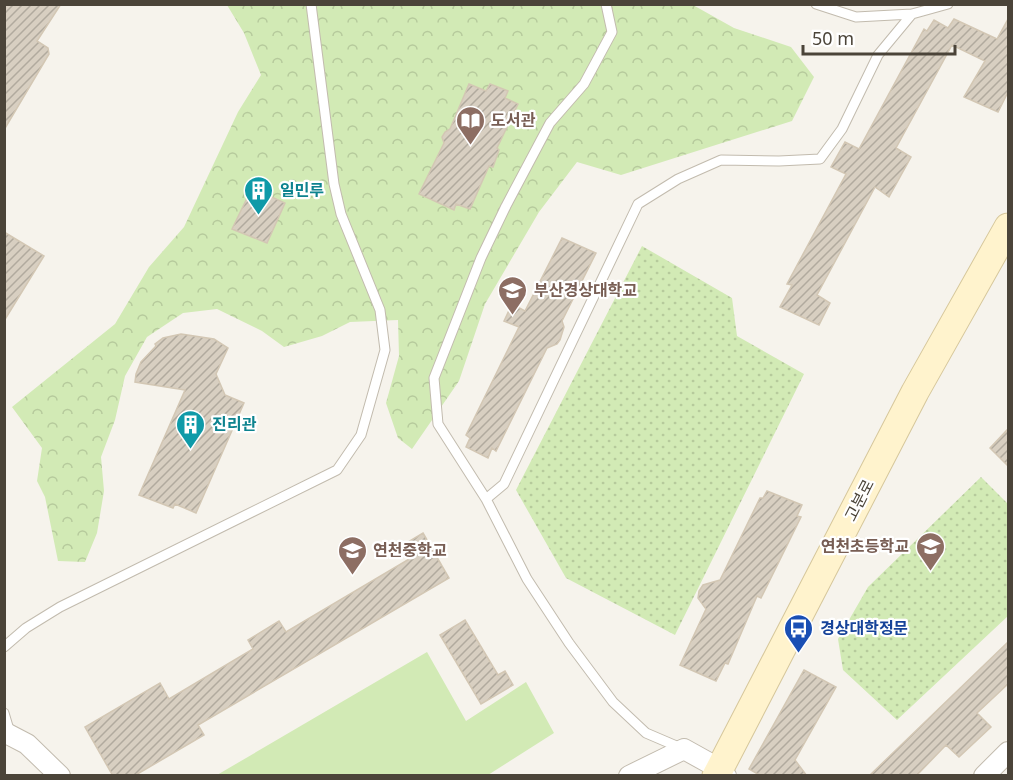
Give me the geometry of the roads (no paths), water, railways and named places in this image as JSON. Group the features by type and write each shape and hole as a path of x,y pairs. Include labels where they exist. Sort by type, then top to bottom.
{"main road":[{"name":"고분로","path":"720,773 915,392 1008,227"}],"street":[{"path":"8,734 27,744 60,776"},
{"path":"629,776 684,749 720,773"},
{"path":"984,776 1008,752"}],"lane":[{"path":"4,647 26,628 60,607 337,470 361,435 385,350 380,310 340,214 310,4"},
{"path":"606,4 612,32 584,84 550,123 506,206 452,329 434,378 438,423 486,499 527,579 569,643 613,702 646,733 684,749"},
{"path":"816,4 856,17 912,14 948,4"},
{"path":"486,499 504,484 638,204 678,179 721,160 820,159 842,129 878,55 912,14"},
{"path":"4,713 8,734"}],"place":[{"name":"도서관","path":"470,146"},
{"name":"일민루","path":"259,216"},
{"name":"부산경상대학교","path":"513,316"},
{"name":"진리관","path":"191,450"},
{"name":"연천초등학교","path":"930,572"},
{"name":"연천중학교","path":"352,576"},
{"name":"경상대학정문","path":"799,654"}]}
